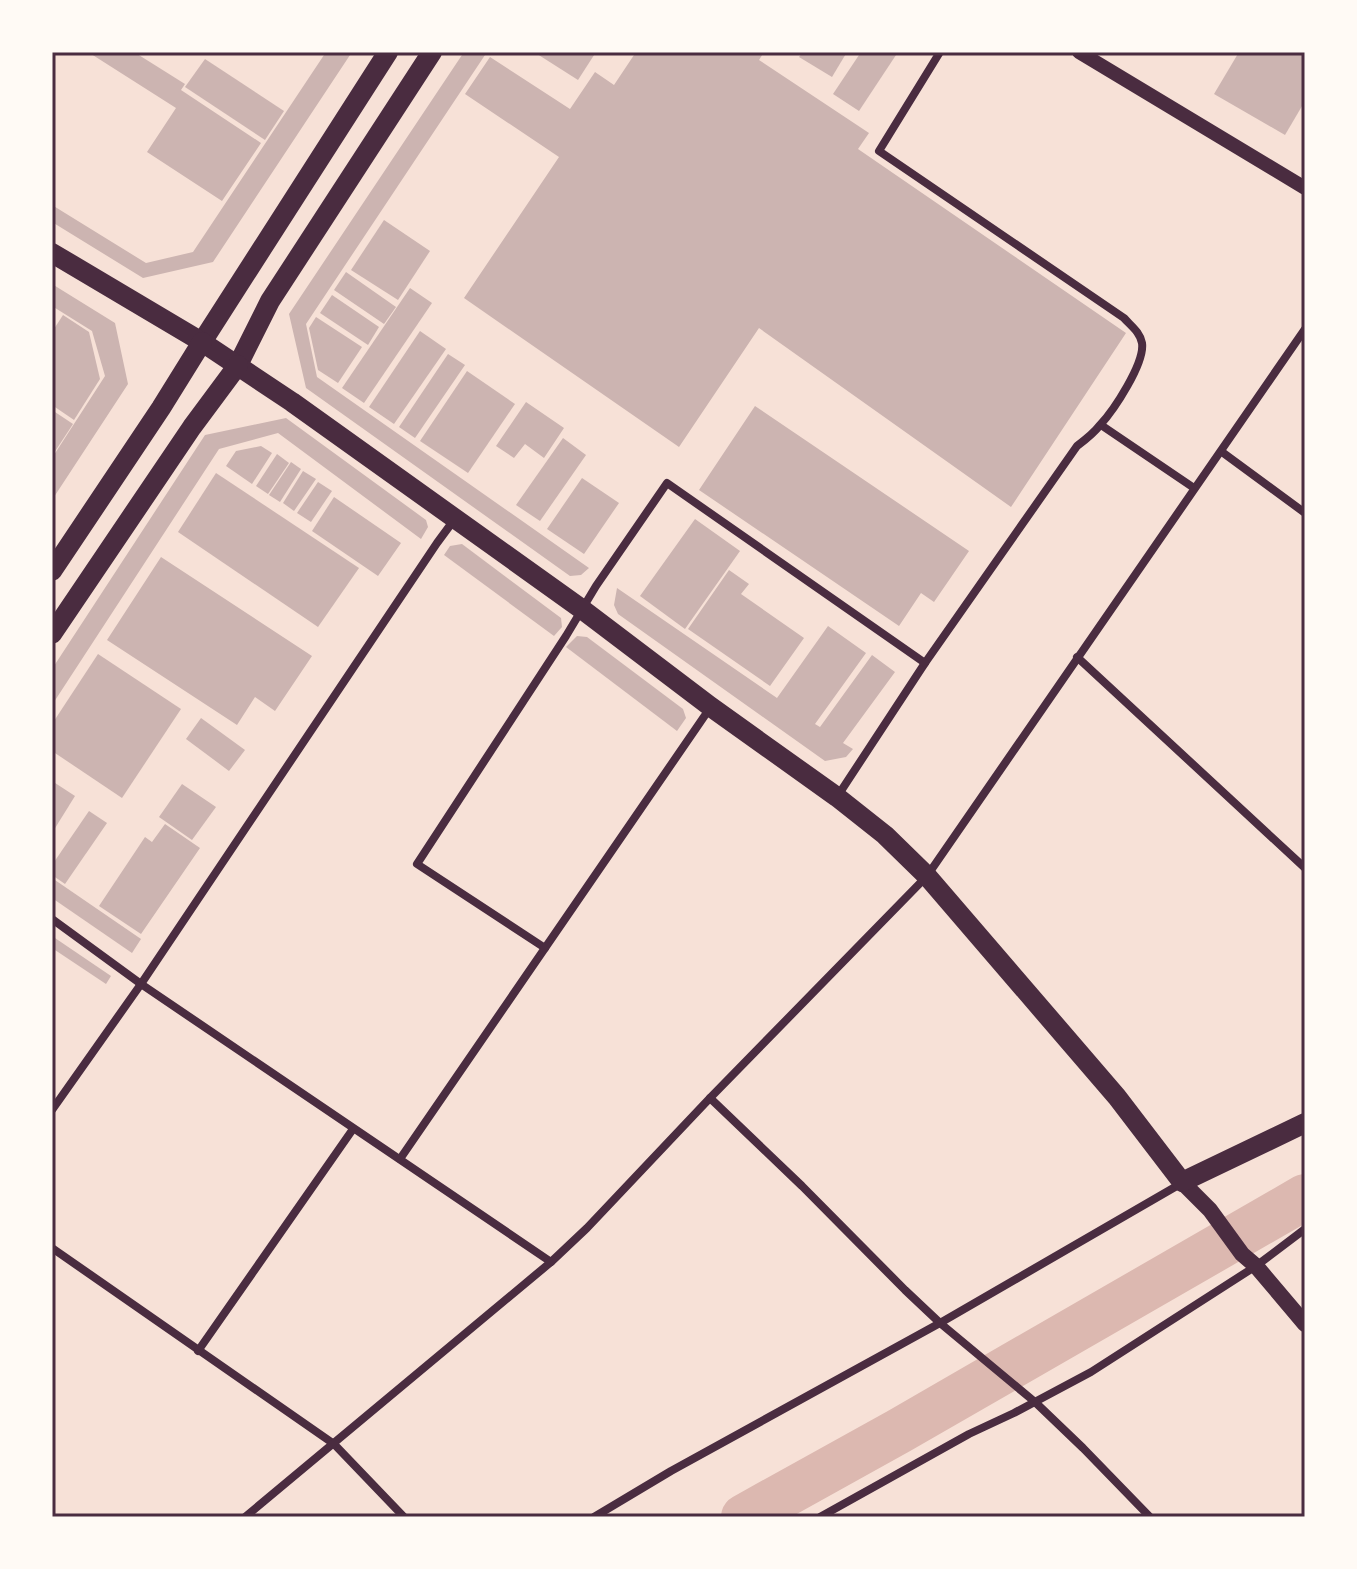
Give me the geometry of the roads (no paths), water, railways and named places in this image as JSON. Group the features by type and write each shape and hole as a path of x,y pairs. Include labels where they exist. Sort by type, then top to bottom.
{"main road":[{"path":"52,571 161,408 388,52"},
{"path":"52,634 192,427 238,365 270,301 432,52"},
{"path":"52,253 238,365 583,610 885,835 927,876 1117,1097 1182,1182 1210,1210 1242,1254 1305,1324"},
{"path":"1182,1182 1305,1123"}],"street":[{"path":"837,797 925,663 1077,446 1101,425 1134,375 1143,345 1139,333 1124,318 879,151 940,52"},
{"path":"1079,52 1305,188"},
{"path":"245,1517 551,1262 927,876 1305,329"},
{"path":"1101,425 1194,488"},
{"path":"1222,452 1305,513"},
{"path":"545,948 417,864 596,586 667,483 925,663"},
{"path":"52,1110 141,984 455,519"},
{"path":"1077,657 1304,863"},
{"path":"400,1159 711,707"},
{"path":"52,919 141,984 551,1262"},
{"path":"710,1098 940,1323 1035,1402 1150,1517"},
{"path":"198,1351 353,1129"},
{"path":"594,1517 671,1471 940,1323 1182,1182"},
{"path":"820,1517 969,1434 1091,1372 1256,1266 1305,1229"},
{"path":"52,1248 334,1444 404,1517"}],"waterway":[{"path":"744,1517 1305,1197"}]}
